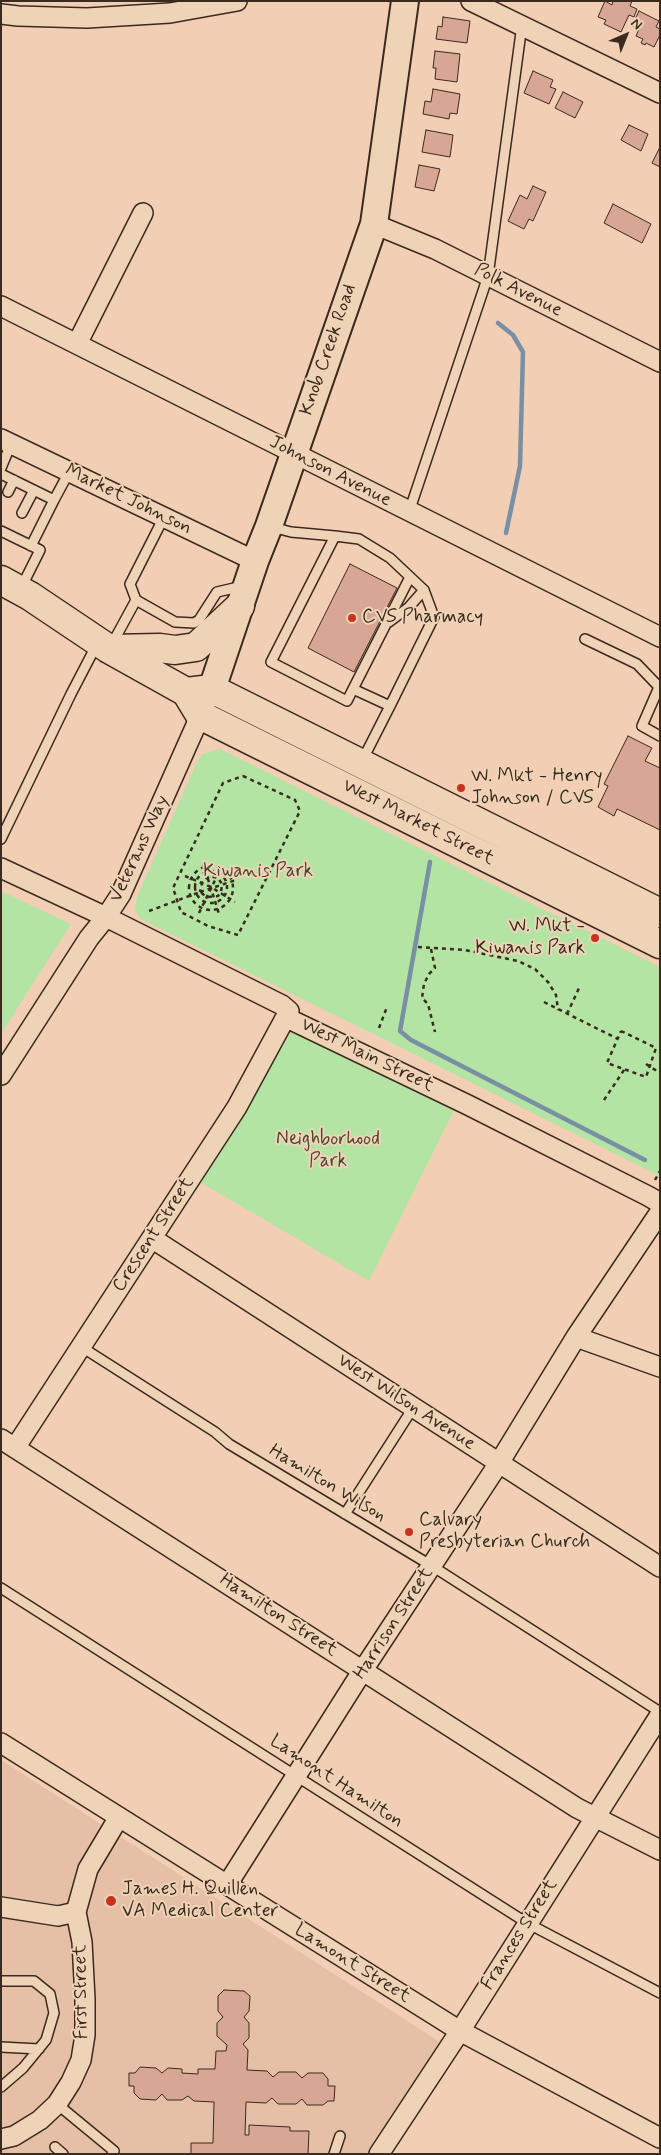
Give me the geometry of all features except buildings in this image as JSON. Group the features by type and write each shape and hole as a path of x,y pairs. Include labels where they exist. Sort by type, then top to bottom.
{"main road":[{"name":"Knob Creek Road","path":"199,690 243,595 269,526 374,224 405,1"},
{"name":"West Market Street","path":"10,585 104,645 360,763 660,913"},
{"path":"104,645 175,650 196,647 243,595"},
{"name":"West Market Street","path":"199,690 200,715 660,944"}],"street":[{"path":"1,14 88,18 170,13 238,1"},
{"path":"471,1 660,94"},
{"path":"77,344 143,213"},
{"name":"Polk Avenue","path":"374,224 435,249 660,362"},
{"name":"Johnson Avenue","path":"1,306 660,637"},
{"name":"Market Johnson","path":"6,442 255,561"},
{"name":"Veterans Way","path":"1,1075 89,938 121,894 200,715"},
{"name":"West Main Street","path":"1,868 106,917 282,1005 289,1011 287,1018 494,1118 660,1203"},
{"name":"Crescent Street","path":"8,1443 80,1346 153,1238 237,1107 287,1018"},
{"name":"Harrison Street","path":"227,1885 363,1670 499,1463 576,1337 660,1212"},
{"name":"West Wilson Avenue","path":"153,1238 660,1567"},
{"path":"576,1337 660,1367"},
{"name":"Hamilton Street","path":"8,1443 498,1758 595,1817 660,1850"},
{"name":"Frances Street","path":"379,2154 460,2031 660,1714"},
{"name":"Lamont Street","path":"1,1743 460,2031 660,2138"},
{"name":"First Street","path":"1,2139 14,2136 40,2120 58,2104 81,2060 85,2035 85,1999 82,1942 76,1912 88,1869 119,1817"},
{"path":"1,1907 58,1916 76,1912"}],"lane":[{"path":"410,512 488,276 522,25"},
{"path":"1,468 6,442"},
{"path":"31,546 69,472"},
{"path":"1,474 54,500"},
{"path":"8,492 14,480"},
{"path":"22,513 34,490"},
{"path":"164,517 130,584 136,600 175,622 194,623 199,620 217,592 243,595"},
{"path":"269,526 291,532 359,539 390,558 424,590 434,617 360,763"},
{"path":"1,530 12,533 40,550 10,585"},
{"path":"335,536 270,662 347,701 410,577"},
{"path":"387,623 410,608 424,590"},
{"path":"1,839 71,694 136,600"},
{"path":"585,639 637,664 659,688 642,726 660,736"},
{"path":"354,689 390,706"},
{"name":"Hamilton Wilson","path":"80,1346 215,1432 229,1444 432,1566 660,1714"},
{"path":"345,1514 413,1408"},
{"name":"Lamont Hamilton","path":"1,1588 527,1923 660,1993"},
{"path":"1,1981 34,1981 50,1994 54,2012 46,2040 23,2068 1,2087"},
{"path":"1,2047 39,2048"},
{"path":"58,2104 114,2151 112,2154"},
{"path":"334,2154 340,2136"},
{"path":"55,2148 63,2154"}],"path":[{"path":"243,776 295,800 300,811 238,935 208,926 181,912 178,900 173,888 223,784 243,776"},
{"path":"203,863 219,914"},
{"path":"199,913 200,907 222,866"},
{"path":"222,866 230,875 232,891 230,898 217,909 205,910 194,904 190,896 192,879 196,872 204,867 222,866"},
{"path":"213,871 218,873 224,876 227,882 226,895 215,903 203,902 196,894 197,881 201,874 206,872 213,871"},
{"path":"185,876 221,892 235,902"},
{"path":"208,877 216,877 222,884 221,892 214,898 206,897 200,892 202,883 208,877"},
{"path":"149,912 211,887 236,880"},
{"path":"418,947 465,950 518,961 535,969 548,982 556,995 558,1010"},
{"path":"431,949 435,968 428,974 422,998 428,1004 435,1032"},
{"path":"567,1014 580,986"},
{"path":"544,1002 618,1039"},
{"path":"379,1028 387,1007"},
{"path":"621,1031 656,1048 649,1066 646,1077 607,1064 621,1031"},
{"path":"646,1064 660,1073"},
{"path":"604,1100 624,1070"}],"shaded area":[{"name":"James H. Quillen VA Medical Center","path":"1,1760 440,2042 366,2154 1,2154"}],"green space":[{"name":"Kiwanis Park","path":"220,749 660,967 660,1176 141,919 135,910 137,897 197,762 202,754"},
{"path":"1,891 71,924 1,1034"},
{"name":"Neighborhood Park","path":"292,1031 454,1110 369,1281 200,1182"}],"waterway":[{"path":"498,323 513,335 523,352 520,466 506,533"},
{"path":"430,862 400,1031 411,1040 645,1160"}],"place":[{"name":"CVS Pharmacy","path":"352,618"},
{"name":"W. Mkt - Henry Johnson / CVS","path":"461,788"},
{"name":"W. Mkt - Kiwanis Park","path":"595,938"},
{"name":"Calvary Presbyterian Church","path":"409,1532"},
{"name":"James H. Quillen VA Medical Center","path":"111,1901"}]}
